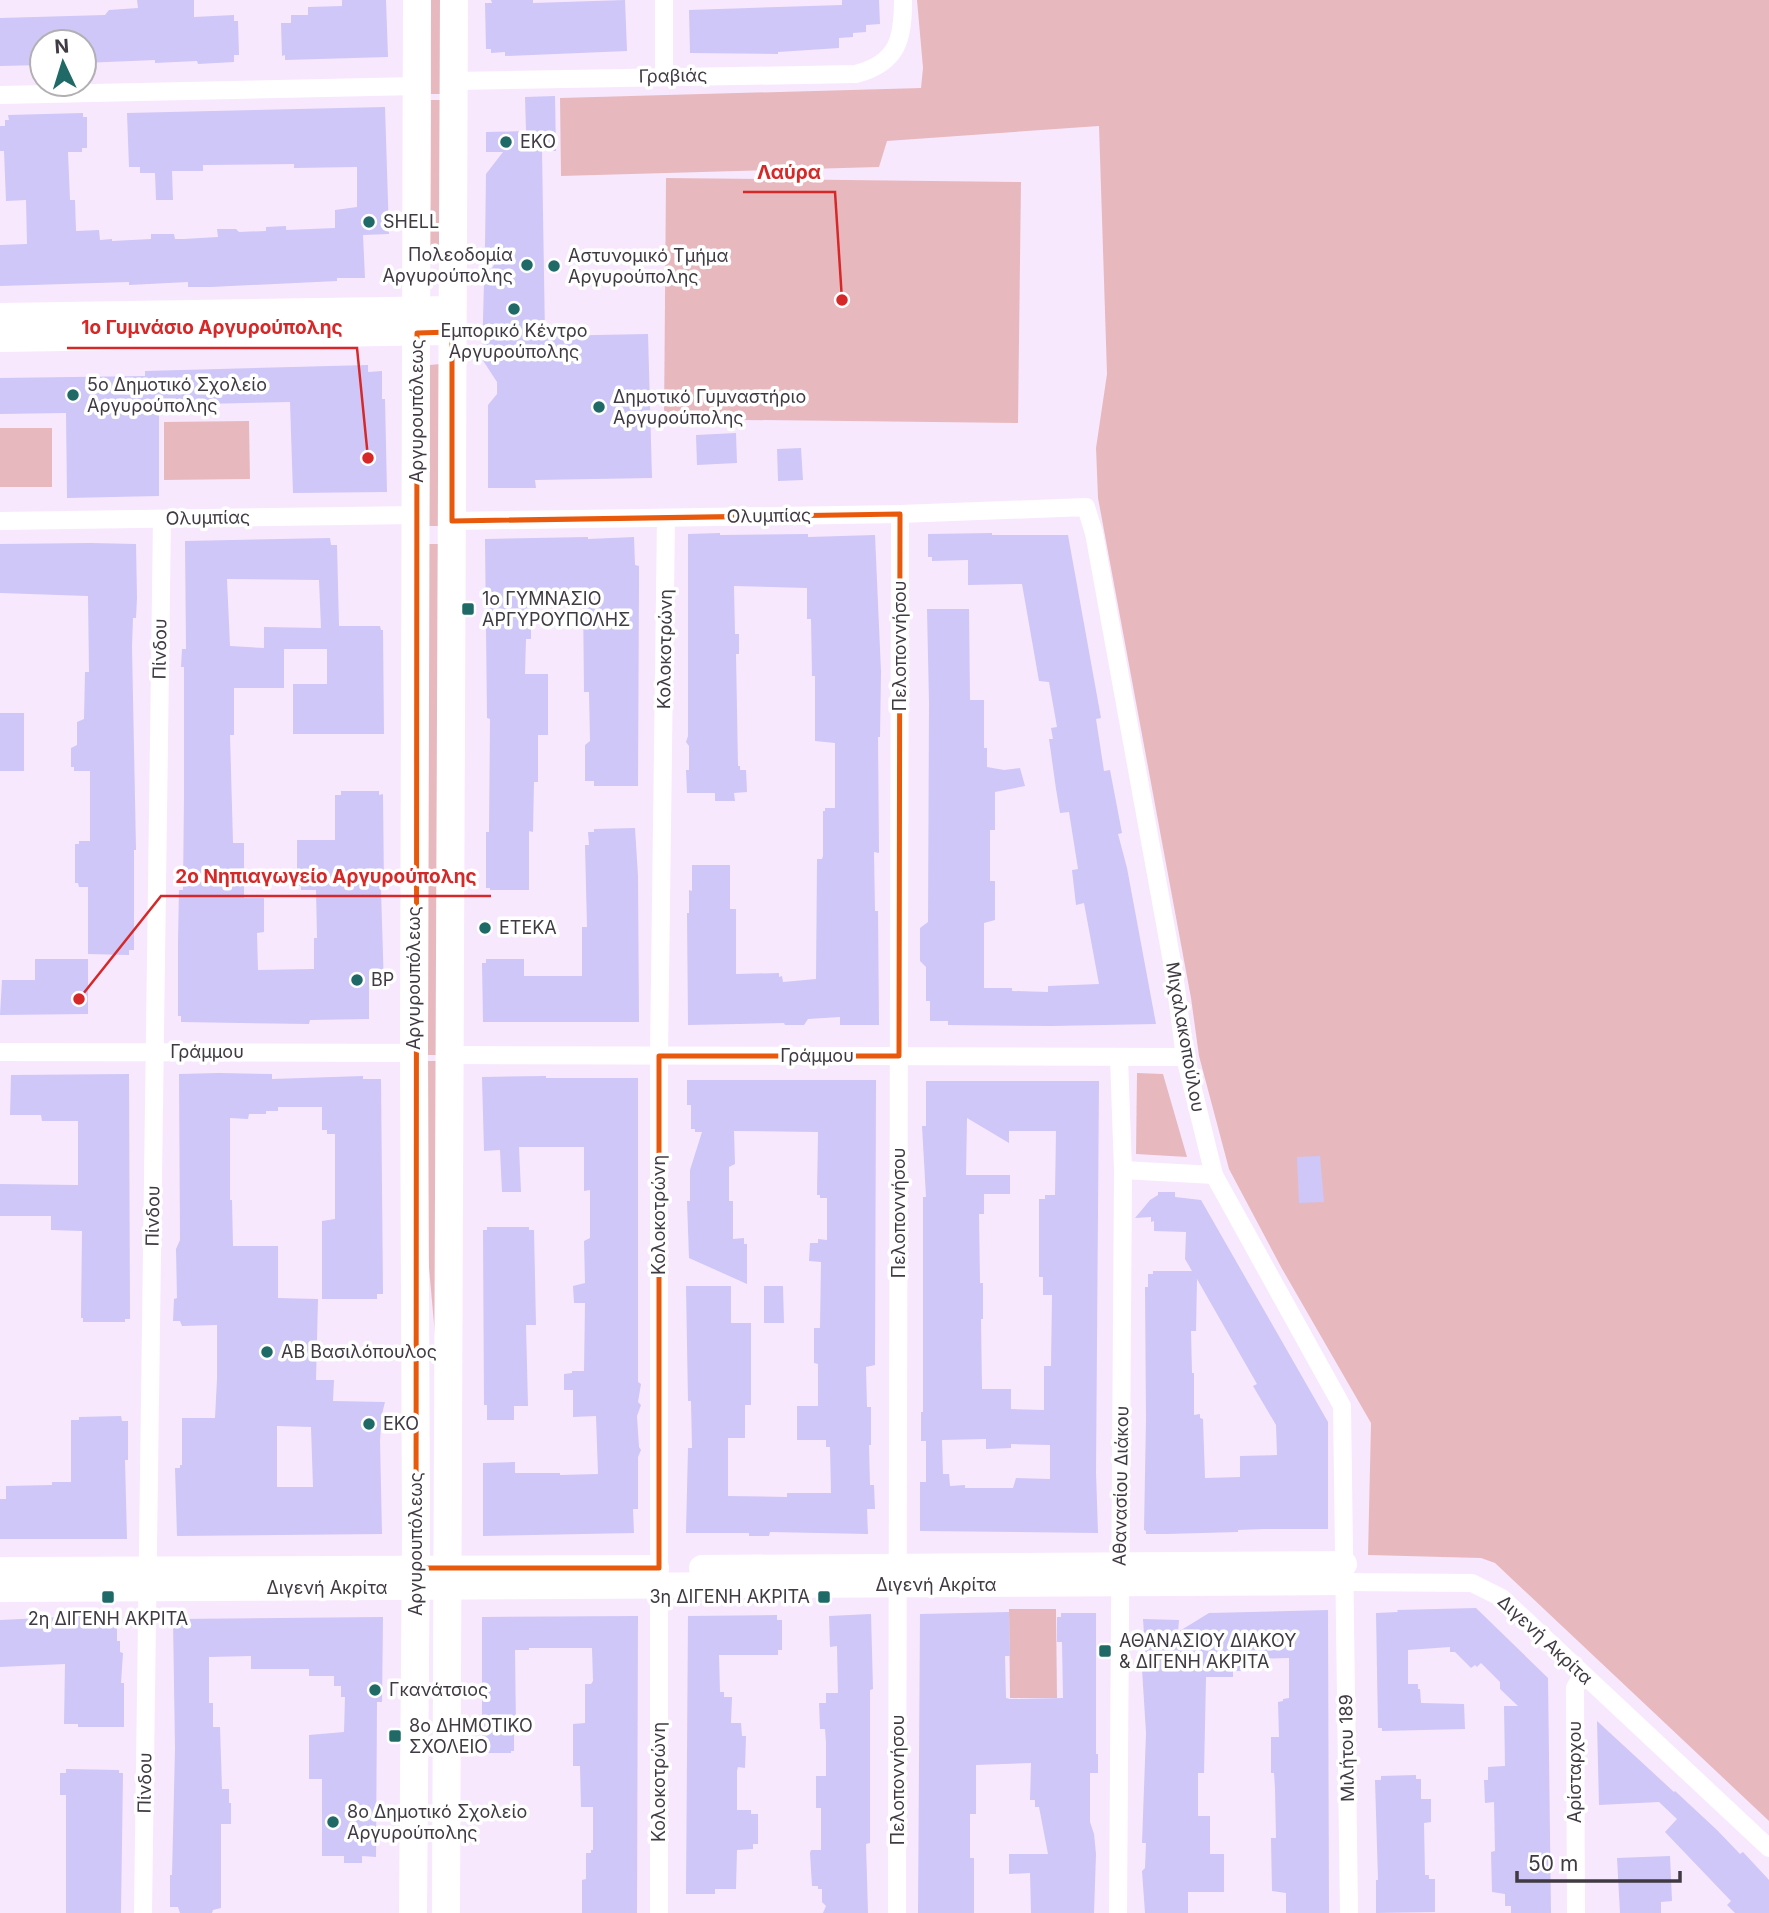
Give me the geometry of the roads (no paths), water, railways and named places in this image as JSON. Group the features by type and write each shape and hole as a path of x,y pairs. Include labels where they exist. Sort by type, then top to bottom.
{"main road":[{"name":"Αργυρουπόλεως","path":"413,1913 417,0"},
{"name":"Αργυρουπόλεως","path":"446,1913 454,0"}],"street":[{"path":"664,0 664,76"},
{"name":"Γραβιάς","path":"454,80 856,74 875,69 897,45 903,28 903,0"},
{"path":"0,95 417,86"},
{"path":"0,316 452,321"},
{"path":"0,339 417,321"},
{"name":"Ολυμπίας","path":"452,521 900,514 1086,507"},
{"name":"Μιχαλακοπούλου","path":"1086,507 1094,533 1169,945 1185,1058 1214,1175 1342,1406 1344,1573"},
{"name":"Πελοποννήσου","path":"897,1913 900,514"},
{"name":"Ολυμπίας","path":"0,521 417,515"},
{"name":"Κολοκοτρώνη","path":"659,1913 659,1056 666,518"},
{"name":"Πίνδου","path":"143,1913 162,519"},
{"name":"Γράμμου","path":"0,1052 414,1053"},
{"name":"Γράμμου","path":"450,1055 1185,1058"},
{"name":"Αθανασίου Διάκου","path":"1118,1913 1123,1170 1119,1058"},
{"path":"1123,1170 1214,1175"},
{"name":"Διγενή Ακρίτα","path":"0,1570 148,1579"},
{"name":"Διγενή Ακρίτα","path":"0,1589 148,1579 1344,1573 1472,1583 1502,1598 1769,1848"},
{"name":"Μιλήτου 189","path":"1344,1573 1349,1913"},
{"name":"Αρίσταρχου","path":"1576,1913 1575,1688 1583,1675"}],"place":[{"name":"EKO","path":"506,142"},
{"name":"SHELL","path":"369,222"},
{"name":"Πολεοδομία Αργυρούπολης","path":"527,265"},
{"name":"Αστυνομικό Τμήμα Αργυρούπολης","path":"554,266"},
{"name":"Λαύρα","path":"842,300"},
{"name":"Εμπορικό Κέντρο Αργυρούπολης","path":"514,309"},
{"name":"5ο Δημοτικό Σχολείο Αργυρούπολης","path":"73,395"},
{"name":"Δημοτικό Γυμναστήριο Αργυρούπολης","path":"599,407"},
{"name":"1ο Γυμνάσιο Αργυρούπολης","path":"368,458"},
{"name":"1ο ΓΥΜΝΑΣΙΟ ΑΡΓΥΡΟΥΠΟΛΗΣ","path":"468,609"},
{"name":"ΕΤΕΚΑ","path":"485,928"},
{"name":"BP","path":"357,980"},
{"name":"2ο Νηπιαγωγείο Αργυρούπολης","path":"79,999"},
{"name":"ΑΒ Βασιλόπουλος","path":"267,1352"},
{"name":"ΕΚΟ","path":"369,1424"},
{"name":"2η ΔΙΓΕΝΗ ΑΚΡΙΤΑ","path":"108,1597"},
{"name":"3η ΔΙΓΕΝΗ ΑΚΡΙΤΑ","path":"824,1597"},
{"name":"ΑΘΑΝΑΣΙΟΥ ΔΙΑΚΟΥ & ΔΙΓΕΝΗ ΑΚΡΙΤΑ","path":"1105,1651"},
{"name":"Γκανάτσιος","path":"375,1690"},
{"name":"8ο ΔΗΜΟΤΙΚΟ ΣΧΟΛΕΙΟ","path":"395,1736"},
{"name":"8ο Δημοτικό Σχολείο Αργυρούπολης","path":"333,1822"}]}
